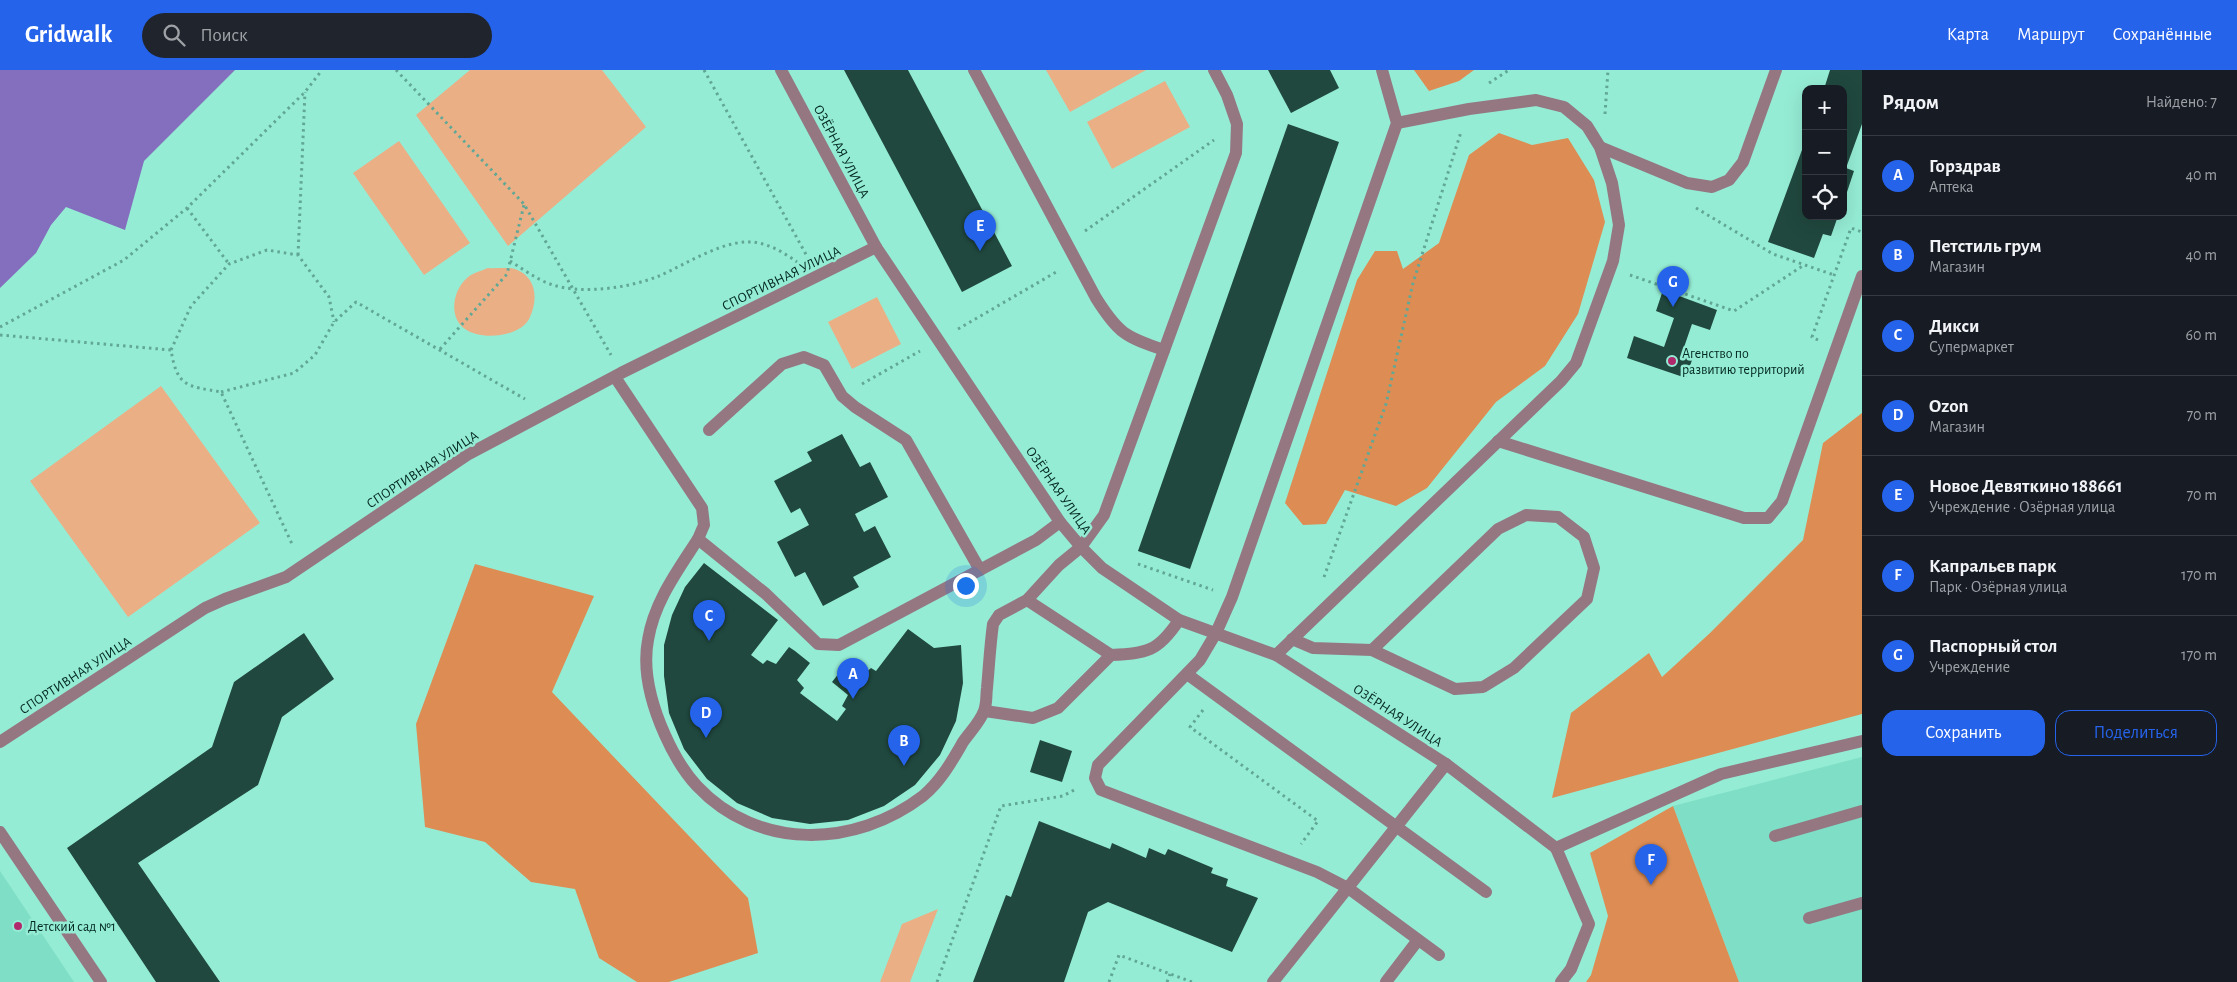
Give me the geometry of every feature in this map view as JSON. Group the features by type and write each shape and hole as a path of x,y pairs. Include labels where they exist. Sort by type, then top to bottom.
{"street":[{"name":"ОЗЁРНАЯ УЛИЦА","path":"781,70 876,247 1060,522 1081,548 1102,568 1179,620 1276,654 1446,764 1556,848"},
{"path":"974,70 1096,298 1112,323 1132,339 1164,350"},
{"path":"618,375 702,508 704,525 698,539 660,602 648,640 647,677 656,717 674,754 697,786 729,812 767,830 808,836 851,831 891,818 924,795 950,766 985,710 994,624 1000,615 1027,600 1059,565 1081,548 1104,515 1236,153 1237,124 1227,95 1214,70"},
{"path":"1382,70 1397,123 1232,597 1216,634 1200,660 1098,765 1095,778 1101,790 1317,872 1348,888 1439,956"},
{"path":"1600,147 1687,184 1712,187 1729,180 1743,162 1776,70"},
{"path":"1276,654 1561,381 1576,363 1611,268 1619,225 1612,183 1600,147 1587,126 1564,107 1536,100 1468,109 1397,123"},
{"name":"СПОРТИВНАЯ УЛИЦА","path":"0,742 205,608 286,577 467,455 618,375 876,247"},
{"path":"1498,441 1744,518 1768,518 1782,501 1862,276"},
{"path":"709,430 782,364 804,357 824,365 842,396 855,407 906,440 980,570"},
{"path":"1292,638 1313,648 1372,650 1455,689 1484,687 1514,668 1587,599 1594,568 1584,537 1558,517 1526,514 1498,529 1372,650"},
{"path":"698,539 766,594 818,644 839,645 1036,540 1060,522"},
{"path":"1027,600 1110,655 1143,653 1167,639 1179,620"},
{"path":"985,710 1033,718 1058,708 1110,655"},
{"path":"1186,674 1486,892"},
{"path":"1561,982 1571,969 1589,924 1556,848 1721,774 1862,741"},
{"path":"1273,982 1446,764"},
{"path":"1776,836 1862,811"},
{"path":"0,832 101,982"},
{"path":"1809,918 1862,903"},
{"path":"1386,982 1418,940"}],"path":[{"path":"0,327 124,260 187,208 305,92 322,70"},
{"path":"396,70 524,204 572,288 618,375"},
{"path":"704,70 818,276"},
{"path":"1600,147 1604,128 1608,70"},
{"path":"305,92 298,255 329,297 334,322"},
{"path":"1324,578 1386,404 1413,283 1468,109"},
{"path":"1068,243 1237,124"},
{"path":"440,349 507,274 524,204"},
{"path":"1694,206 1773,254 1834,276"},
{"path":"187,208 229,264"},
{"path":"510,261 550,284 572,288 605,290 657,277 731,244 758,243 784,253 818,276"},
{"path":"298,255 267,250 229,264 191,306 171,350 175,372 191,387 221,392 294,373 315,355 334,322 356,302 547,412"},
{"path":"842,396 1077,260"},
{"path":"1611,268 1734,311 1804,265"},
{"path":"0,335 171,350"},
{"path":"221,392 302,566"},
{"path":"1135,563 1232,597"},
{"path":"1174,686 1204,708 1190,727 1318,821 1288,861"},
{"path":"937,982 1002,806 1063,796 1095,778"},
{"path":"1109,982 1119,955 1192,982"},
{"path":"1167,982 1170,974"}],"shaded area":[{"path":"0,70 235,70 144,161 125,230 66,207 51,225 36,253 0,288"},
{"path":"470,70 602,70 646,127 508,246 416,115"},
{"path":"1046,70 1146,70 1070,112"},
{"path":"1414,70 1474,70 1459,81 1429,91"},
{"path":"1165,81 1190,127 1112,169 1087,122"},
{"path":"1499,133 1532,145 1568,138 1594,180 1605,222 1578,314 1545,366 1496,402 1427,488 1396,506 1345,490 1326,524 1303,525 1285,503 1357,280 1375,251 1397,251 1403,269 1439,243 1469,155"},
{"path":"399,141 470,243 424,275 353,173"},
{"path":"488,268 515,269 528,277 532,283 535,296 530,317 526,324 510,333 490,336 472,333 465,329 456,318 454,304 458,289 471,275"},
{"path":"877,297 901,344 852,369 828,322"},
{"path":"161,386 260,523 128,617 30,481"},
{"path":"1862,413 1862,714 1552,798 1571,713 1649,653 1662,677 1710,633 1803,540 1823,443"},
{"path":"475,564 594,596 552,692 748,898 758,953 669,982 637,982 599,958 575,889 531,882 485,842 425,827 416,724"},
{"path":"1862,757 1862,982 1739,982 1673,806"},
{"path":"1673,806 1739,982 1586,982 1591,975 1608,916 1590,853"},
{"name":"Детский сад №1","path":"0,871 74,982 0,982"},
{"path":"938,909 910,982 880,982 902,924"}],"building":[{"path":"844,70 908,70 1012,266 962,292"},
{"path":"1268,70 1330,70 1339,88 1291,113"},
{"path":"1830,70 1862,70 1862,124 1847,165 1847,85 1825,85"},
{"path":"1288,124 1339,142 1190,569 1138,551"},
{"path":"1802,150 1802,220 1837,220 1831,236 1823,234 1814,258 1768,242"},
{"path":"1847,168 1854,171 1847,192"},
{"path":"1663,290 1717,310 1710,330 1692,324 1682,353 1693,357 1686,378 1627,358 1634,336 1664,347 1674,318 1656,311"},
{"path":"842,434 860,467 870,462 888,497 855,514 864,532 875,526 891,557 853,577 859,587 823,606 805,572 795,577 777,542 809,525 800,508 791,513 774,481 812,461 807,452"},
{"path":"704,563 778,620 751,655 763,664 767,660 776,664 789,647 795,651 810,663 797,680 804,688 800,693 837,721 846,709 842,706 848,695 832,682 847,663 863,675 871,668 876,671 908,629 934,648 961,645 963,683 956,721 940,755 915,785 884,806 848,820 810,824 772,818 737,803 707,779 684,749 669,713 664,676 664,645 672,615 685,587"},
{"path":"304,633 334,679 282,717 258,785 138,863 220,982 156,982 67,848 212,747 234,682"},
{"path":"1040,740 1072,751 1062,782 1030,772"},
{"path":"1039,821 1110,849 1112,843 1146,858 1149,848 1165,855 1168,849 1213,868 1211,873 1228,879 1226,886 1258,898 1232,952 1108,902 1088,912 1064,982 973,982 1006,895 1011,897"}],"place":[{"name":"Новое Девяткино 188661","path":"980,251"},
{"name":"Паспорный стол","path":"1673,307"},
{"name":"Агенство по развитию территорий","path":"1672,361"},
{"name":"Дикси","path":"709,641"},
{"name":"Горздрав","path":"853,699"},
{"name":"Ozon","path":"706,738"},
{"name":"Петстиль грум","path":"904,766"},
{"name":"Капральев парк","path":"1651,885"},
{"name":"Детский сад №1","path":"18,926"}]}
